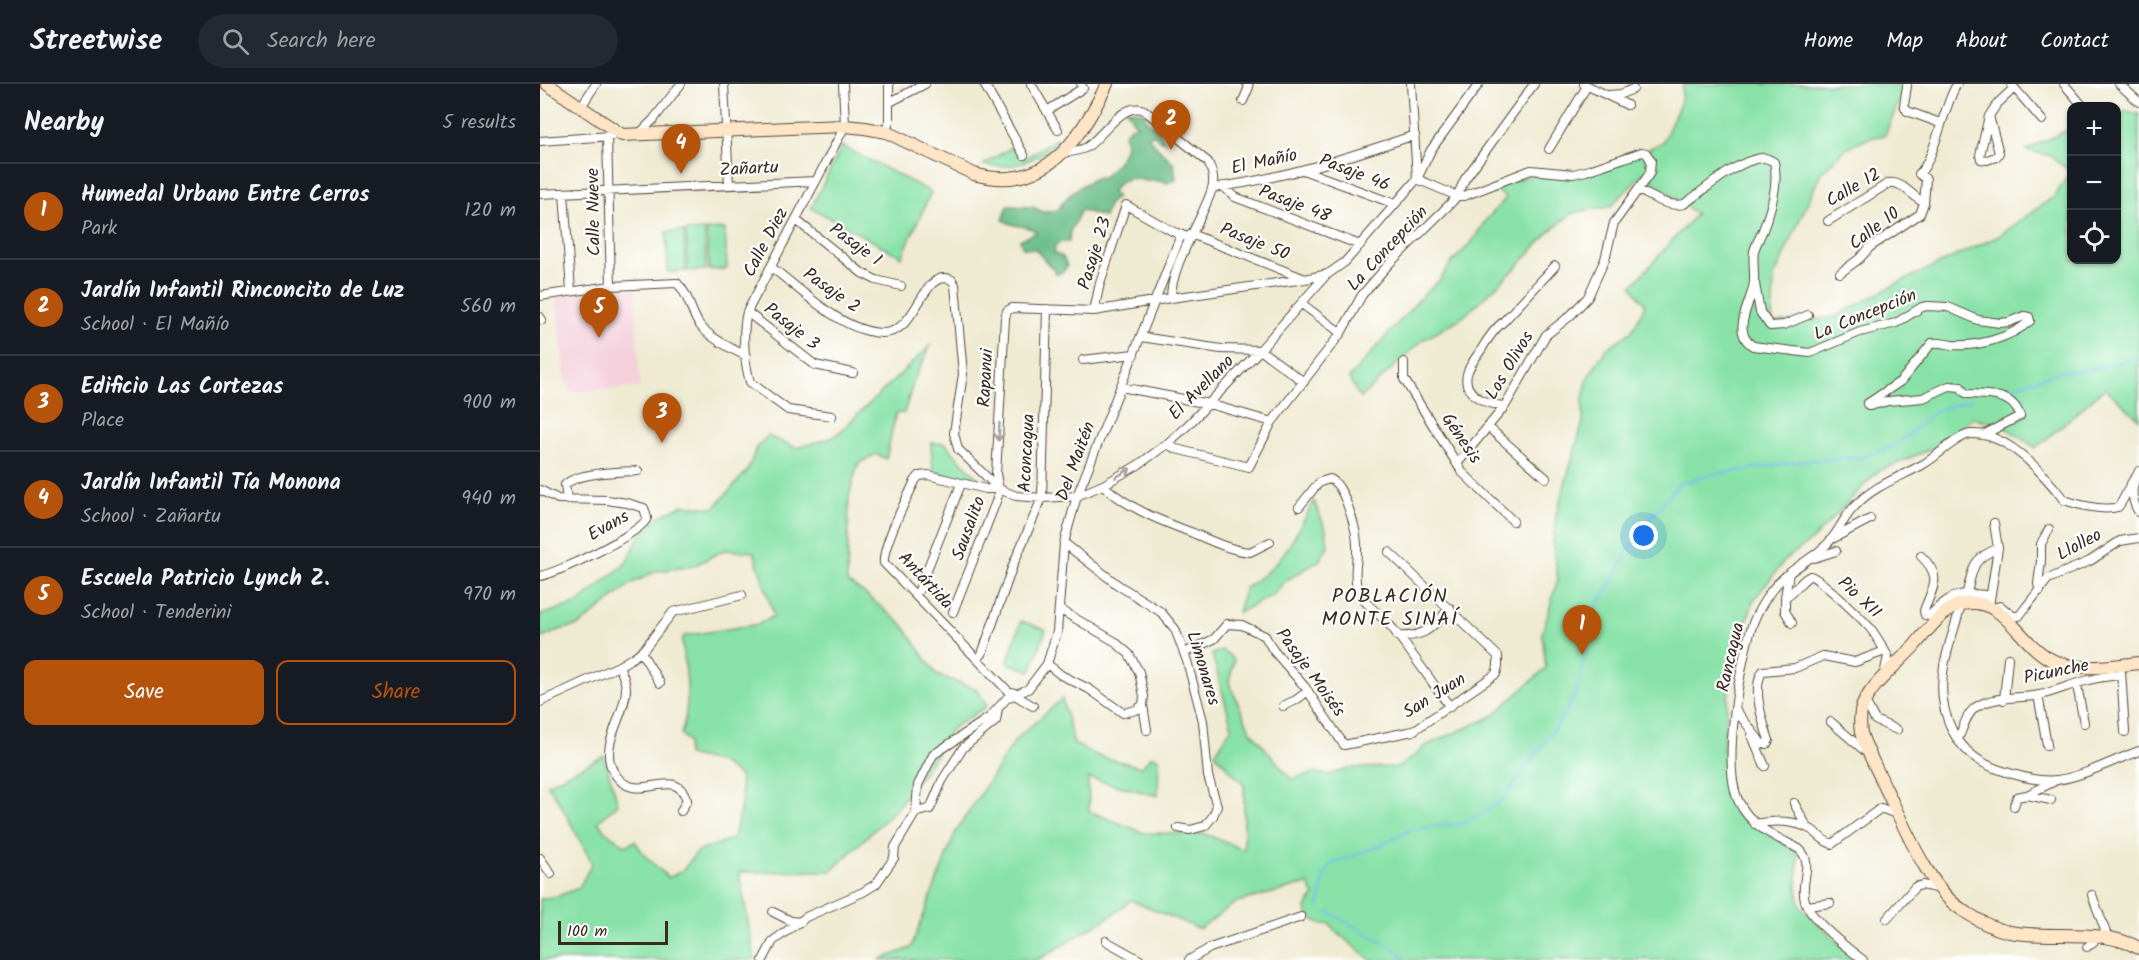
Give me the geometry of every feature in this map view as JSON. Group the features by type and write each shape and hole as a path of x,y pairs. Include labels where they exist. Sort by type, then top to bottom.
{"street":[{"path":"547,84 622,135"},
{"path":"580,108 596,84"},
{"path":"724,84 729,186"},
{"path":"843,84 845,126"},
{"path":"886,132 889,121 890,84"},
{"path":"890,102 925,84"},
{"path":"984,84 1024,155"},
{"path":"1031,84 1058,130"},
{"path":"540,141 622,135 845,126 886,132 975,174 1005,180 1037,172 1063,153 1107,84"},
{"path":"1243,101 1249,87 1247,84"},
{"path":"1411,84 1417,179 1458,196 1475,192 1531,170 1573,174 1636,153 1646,153 1652,165 1650,173 1638,190"},
{"name":"El Avellano","path":"1042,498 1077,496 1103,485 1138,465 1167,444 1209,404 1328,274 1346,262 1417,179 1431,150 1479,84"},
{"name":"La Concepción","path":"1167,444 1176,449 1250,467 1272,422 1341,333 1355,306 1388,265 1458,196 1465,179 1534,84"},
{"path":"1907,86 1904,105 1908,111 1940,123 1957,84"},
{"path":"2064,84 2080,102"},
{"path":"2119,84 2139,102"},
{"path":"1549,148 1585,85 1628,105"},
{"path":"638,135 653,120 676,86"},
{"path":"1047,111 1082,86"},
{"path":"1989,116 2013,86 2042,120"},
{"path":"1609,95 1633,89"},
{"name":"El Mañío","path":"1063,153 1088,147 1124,113 1135,108 1141,109 1208,162 1213,172 1212,188 1303,170 1415,135"},
{"name":"Calle 10","path":"1840,273 1859,259 1870,247 1920,214 1924,203 1926,179 1919,174 1927,164 1940,123"},
{"name":"Calle Diez","path":"832,416 788,410 750,382 746,356 747,312 845,126"},
{"name":"Calle Nueve","path":"607,137 611,286"},
{"name":"La Concepción","path":"1638,190 1676,206 1684,204 1740,166 1760,158 1774,162 1774,193 1754,255 1755,281 1742,329 1746,342 1753,346 1810,353 1860,332 1896,323 1928,306 1948,307 1972,318 2000,323 2029,316 2030,321 2025,325 2000,337 1977,344 1932,343 1900,381 1867,404 1870,406 1888,401 1923,398 1954,385 1961,387 1968,394 2007,398 2020,416 1983,435"},
{"name":"Pasaje 46","path":"1303,170 1395,204"},
{"name":"Zañartu","path":"540,194 816,182"},
{"name":"Calle 12","path":"1828,221 1889,183 1899,183 1912,196 1924,203"},
{"name":"Pasaje 48","path":"1223,186 1234,197 1360,245"},
{"name":"Del Maitén","path":"916,813 918,785 933,755 990,717 1007,698 1028,689 1047,664 1057,632 1064,543 1077,496 1154,301 1212,188"},
{"name":"Los Olivos","path":"1458,464 1505,406 1546,335 1570,316 1592,291 1605,259 1616,220 1638,190"},
{"path":"564,193 571,291"},
{"name":"Pasaje 50","path":"1126,205 1188,235 1305,279"},
{"name":"Pasaje 23","path":"1094,311 1100,283 1126,205"},
{"name":"Pasaje 1","path":"796,220 862,273 876,280 901,286"},
{"name":"Del Maitén","path":"1171,298 1171,288 1188,235"},
{"path":"1505,406 1487,404 1474,395 1467,383 1467,373 1496,327 1555,266"},
{"name":"Pasaje 2","path":"771,267 844,323 881,333 899,328 907,322 933,281 946,277 952,279 955,285 963,381 955,420 954,440 958,449 999,489"},
{"name":"El Avellano","path":"1094,311 1328,274"},
{"path":"1755,281 1760,312 1770,326 1784,325 1808,315"},
{"path":"540,296 611,286 673,282 682,289 699,324 728,347 746,356"},
{"path":"1302,304 1341,333"},
{"name":"Rapanui","path":"999,489 996,474 1007,311 1012,308 1094,311"},
{"name":"Aconcagua","path":"978,658 1013,565 1042,498 1047,309"},
{"name":"Pasaje 3","path":"747,312 815,365 853,373"},
{"path":"1141,337 1221,349 1260,350 1304,382"},
{"path":"1083,360 1134,354"},
{"name":"Génesis","path":"1404,362 1404,379 1462,472 1513,521"},
{"path":"1121,387 1209,404 1272,422"},
{"path":"1488,427 1546,477"},
{"path":"1983,435 2004,444 2027,459 2064,500 2071,503 2107,508 2118,507 2137,474"},
{"name":"Rancagua","path":"1807,906 1803,887 1807,860 1804,854 1755,824 1740,804 1731,779 1735,709 1753,623 1773,589 1789,572 1808,560 1834,538 1842,521 1878,486 1923,465 1960,436 1983,435"},
{"path":"567,501 565,484 573,479 638,471"},
{"path":"2137,474 2132,499 2139,513"},
{"name":"Antártida","path":"1033,706 1017,697 1016,693 1008,691 887,568 883,558 917,478 924,475 986,489 999,489 1016,496 1042,498"},
{"path":"1299,507 1320,482 1330,479 1337,483 1357,538 1356,580 1358,590 1367,603 1389,624 1450,707"},
{"path":"919,590 961,484"},
{"path":"1103,485 1141,512 1226,546 1250,552 1269,542"},
{"name":"Sausalito","path":"954,612 998,499 999,489"},
{"name":"Evans","path":"540,490 567,501 607,500 627,503 644,508 647,518 641,526 624,537 540,576"},
{"path":"1834,538 1870,519"},
{"path":"1991,603 1998,548 1994,523"},
{"name":"Llolleo","path":"2040,591 2038,584 2042,561 2041,544 2049,529"},
{"name":"Llolleo","path":"1991,603 2018,617 2048,579 2090,561 2120,541 2139,538"},
{"name":"Limonares","path":"1064,543 1118,585 1161,612 1175,629 1203,721 1208,776 1216,806 1206,826 1190,830 1178,828"},
{"path":"1967,592 1975,562 1984,554 1998,548"},
{"path":"1808,560 1836,551"},
{"path":"1389,552 1450,608 1427,632 1415,636 1397,636"},
{"path":"1921,556 1931,568 1935,583 1924,611 1925,615 1929,616 1943,602 1967,592 1991,603 2032,646 2053,661 2077,667 2121,670 2139,663"},
{"path":"1789,572 1785,611 1792,623"},
{"name":"Pio XII","path":"1785,597 1791,595 1807,578 1816,577 1872,629 1885,651"},
{"path":"540,702 619,666 641,652 673,612 742,595"},
{"path":"1991,603 1974,602 1953,607 1870,691 1860,723 1869,754 1927,869 1941,889 1960,909 1983,923 2008,932 2050,936 2104,937 2127,942 2139,948"},
{"path":"1961,604 1944,666 1942,687 1944,709 1951,729 1974,758 1985,766 2055,781"},
{"name":"San Juan","path":"1344,745 1413,731 1496,674 1498,657 1450,608"},
{"path":"1059,609 1105,636 1129,654 1139,672 1147,730"},
{"name":"Pasaje Moisés","path":"1184,653 1214,639 1227,624 1242,625 1265,636 1273,650 1308,691 1344,745"},
{"path":"1735,709 1762,744 1768,742 1760,713 1759,677 1761,673 1795,668 1823,656 1855,662 1885,651 1888,660 1883,678"},
{"path":"641,652 660,683"},
{"name":"Picunche","path":"2008,658 2004,700 2038,695 2077,685 2121,670"},
{"path":"1047,664 1123,713 1136,710 1143,705"},
{"path":"619,666 626,688 613,733 611,767 621,780 636,788 643,789 667,783 676,785 687,800 681,811"},
{"path":"2121,670 2125,732"},
{"path":"2077,685 2084,723"},
{"path":"1283,706 1308,691"},
{"path":"2038,695 2047,745"},
{"path":"1958,739 1973,709 1989,702 2004,700"},
{"path":"1865,701 1875,720 1897,730"},
{"path":"763,960 773,941 806,917 876,884 894,858 895,847 916,813 930,809 942,781 963,747 996,722 998,707"},
{"path":"1830,722 1842,729 1869,754"},
{"path":"1748,727 1765,766"},
{"path":"2014,806 2017,797 2027,795 2055,781 2139,752"},
{"path":"2027,795 2051,800"},
{"path":"1794,803 1807,827"},
{"path":"1755,824 1769,821 1807,827 1832,844 1881,808 1899,816"},
{"path":"540,858 550,874"},
{"path":"1887,919 1915,887 1922,885 1941,889"},
{"path":"2092,895 2104,937"},
{"path":"1830,903 1807,906 1815,917 1863,960"},
{"path":"772,912 791,921 801,922"},
{"path":"1189,960 1210,948 1301,917"},
{"path":"2087,947 2104,937"},
{"path":"1106,941 1140,960"}],"shaded area":[{"path":"635,289 640,388 571,391 565,380 556,296 579,292"}],"green space":[{"path":"1683,84 1906,84 1885,135 1869,138 1847,148 1821,173 1774,277 1772,323 1833,318 1898,283 1997,237 2055,196 2067,177 2067,264 2121,264 2121,110 2139,114 2139,419 2105,388 2036,448 2000,424 1973,418 1933,448 1877,472 1812,540 1786,559 1753,601 1730,679 1723,747 1725,789 1752,824 1798,852 1797,886 1800,906 1856,960 1371,960 1335,931 1330,924 1317,922 1307,913 1306,908 1314,896 1308,884 1237,902 1199,929 1131,900 1114,914 1038,960 879,960 911,948 956,831 1017,738 1062,699 1074,744 1098,756 1141,767 1152,756 1159,759 1158,796 1088,778 1089,811 1144,833 1205,834 1244,850 1244,785 1215,754 1232,727 1212,654 1223,650 1234,660 1229,683 1250,730 1291,779 1314,773 1328,775 1352,768 1398,767 1425,746 1491,717 1546,668 1542,634 1558,579 1553,545 1556,515 1583,422 1583,398 1588,377 1606,349 1632,331 1645,305 1632,286 1696,214 1643,174 1610,207 1571,214 1547,234 1516,268 1463,317 1423,340 1360,398 1349,378 1422,296 1440,280 1452,262 1471,243 1486,220 1506,198 1495,189 1527,176 1605,170 1663,142 1681,101"},
{"path":"1126,109 1145,113 1146,120 1158,129 1165,142 1159,140 1155,135 1147,136 1174,164 1176,180 1166,183 1132,178 1121,181 1111,192 1117,197 1108,205 1104,217 1081,210 1070,232 1069,242 1061,242 1055,247 1054,253 1063,257 1067,266 1064,271 1057,274 1035,249 1023,248 1020,240 1037,232 1003,220 1008,206 1033,207 1043,212 1058,210 1075,190 1098,177 1101,179 1123,154 1126,142 1124,135 1129,128 1137,125"},
{"path":"2067,130 2067,169 2051,156 2026,150"},
{"path":"1056,139 1059,141 1033,159 1015,165 983,165 1015,145 1024,159"},
{"path":"842,146 931,192 902,257 811,208"},
{"path":"725,229 727,269 709,270 707,230"},
{"path":"705,230 706,270 688,271 686,231"},
{"path":"684,231 686,271 668,272 666,232"},
{"path":"931,345 914,380 904,413 896,413 886,459 876,454 858,464 849,496 847,582 903,625 937,675 977,689 987,706 951,729 935,756 897,808 831,871 739,872 755,960 540,960 540,899 558,896 579,888 592,863 547,784 604,756 618,804 598,822 605,831 626,846 635,841 645,856 669,878 684,869 697,852 734,838 742,801 740,776 721,763 687,755 688,742 681,734 687,699 682,640 684,636 759,624 774,616 754,552 724,550 694,566 657,571 632,583 580,625 559,630 540,639 540,615 578,603 626,563 642,532 659,517 683,505 714,508 747,471 757,447 768,436 796,448 834,437"},
{"path":"931,443 946,443 983,483 933,472"},
{"path":"1314,501 1326,530 1328,546 1319,561 1285,581 1273,595 1238,613 1244,589 1269,570 1286,550"},
{"path":"1021,621 1046,630 1031,671 1007,663"}],"waterway":[{"path":"2000,391 2062,371 2089,370 2139,357"},
{"path":"1319,907 1324,876 1330,865 1381,845 1412,829 1465,823 1502,801 1565,714 1580,683 1588,624 1639,532 1679,484 1709,475 1811,460 1860,458 1897,445 1935,411 1973,399"},
{"path":"1328,912 1391,947 1407,960"}],"place":[{"name":"Jardín Infantil Rinconcito de Luz","path":"1171,150"},
{"name":"Jardín Infantil Tía Monona","path":"681,174"},
{"name":"Escuela Patricio Lynch Z.","path":"599,338"},
{"name":"Edificio Las Cortezas","path":"662,443"},
{"name":"Humedal Urbano Entre Cerros","path":"1582,655"}],"district":[{"name":"POBLACIÓN MONTE SINAÍ","path":"1390,606"}]}
